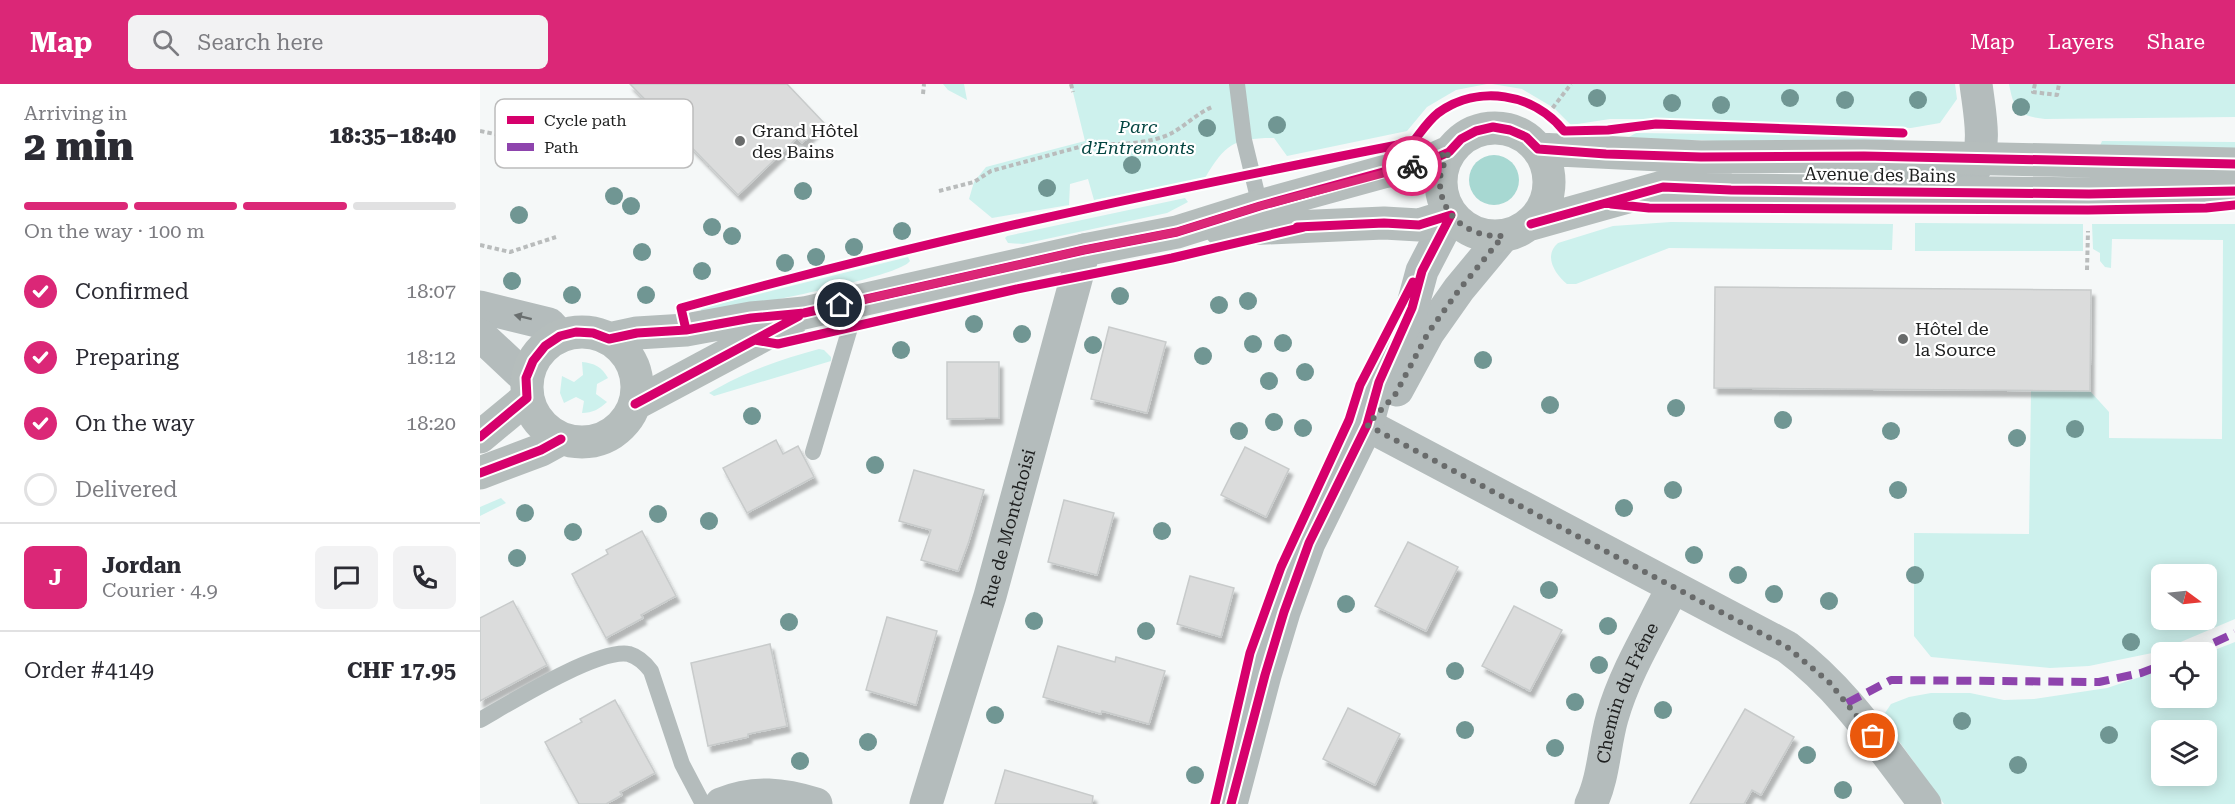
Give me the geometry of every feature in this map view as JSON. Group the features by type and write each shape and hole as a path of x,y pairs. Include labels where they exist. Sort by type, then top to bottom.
{"main road":[{"path":"1493,127 1510,130 1526,137 1538,149 1546,163 1550,179 1548,196 1541,211 1517,230 1489,237 1474,233 1462,226 1451,215 1443,197 1440,177 1449,152 1461,139 1476,131 1493,127"},
{"name":"Avenue des Bains","path":"1538,149 1701,157 1864,156 2235,164"},
{"path":"609,339 637,333 686,330 751,318 804,314 1084,250 1177,232 1260,206 1383,172 1422,164 1449,152"},
{"name":"Avenue des Bains","path":"1517,230 1663,187 1731,190 2077,194 2235,191"},
{"path":"1177,232 1384,224 1419,225 1451,215"},
{"path":"635,404 804,314"},
{"path":"576,332 593,333 609,339 624,351 633,367 638,385 635,404 628,418 619,429 605,438 591,442 576,443 549,433 531,411 526,388 533,361 544,346 560,336 576,332"},
{"path":"480,437 526,388"},
{"path":"480,473 541,450 561,439"}],"street":[{"path":"1976,84 1981,120 1979,159"},
{"name":"Avenue des Bains","path":"1731,190 1742,174 1958,176 1975,168 1979,159"},
{"path":"1231,804 1265,675 1284,612 1309,543 1367,425 1379,382 1412,308 1422,271 1451,215"},
{"path":"1367,425 1395,395 1428,333 1459,290 1517,230"},
{"name":"Rue de Montchoisi","path":"926,804 990,596 1084,250"},
{"path":"480,307 549,324 560,336"},
{"path":"480,335 526,388"},
{"path":"1367,425 1787,647 1829,682 1925,804"},
{"name":"Chemin du Frêne","path":"1591,804 1601,775 1612,718 1619,696 1673,587"},
{"path":"722,804 735,798 760,794 793,796 816,804"}],"lane":[{"path":"1237,91 1251,175 1260,206"},
{"path":"813,453 858,301"},
{"path":"480,720 587,662 615,654 629,654 642,660 651,670 682,764 703,804"}],"path":[{"path":"923,94 924,84"},
{"path":"1071,84 1073,92"},
{"path":"1548,114 1571,84"},
{"path":"2034,84 2033,92 2057,95 2059,84"},
{"path":"939,191 974,182 991,171 1094,143 1110,145 1169,135 1197,117 1202,111 1237,91"},
{"path":"480,131 495,134"},
{"path":"480,245 510,252 556,237"},
{"path":"2087,237 2087,270"}],"green space":[{"path":"943,84 964,84 967,100 948,90"},
{"name":"Parc d’Entremonts","path":"1071,84 1487,84 1456,90 1427,107 1407,131 1287,156 1274,138 1249,139 1225,150 1205,178 1094,200 1088,179 1070,184 1069,205 992,218 969,199 974,182 986,167 1085,141"},
{"path":"1492,84 1955,84 1957,99 1940,123 1911,128 1656,119 1610,119 1571,125 1554,108 1522,89"},
{"path":"2009,84 2235,84 2235,117 2036,118 2023,113 2015,106"},
{"path":"1636,133 1892,136 1894,139 1892,143 1869,146 1627,138"},
{"path":"2102,141 2235,142 2235,156 2099,148"},
{"path":"1185,198 1188,202 1167,213 1023,244 1008,243 1005,238 1007,236"},
{"path":"1671,222 1893,224 1892,250 1669,248 1576,284 1567,284 1552,265 1551,253 1558,243 1613,226"},
{"path":"1915,223 2083,224 2083,251 1915,251"},
{"path":"2092,224 2235,224 2235,619 2217,627 2217,564 2151,564 2151,630 2209,630 2181,642 2151,642 2151,653 2089,666 2050,668 1931,657 1914,636 1914,533 2029,534 2031,391 2090,391 2109,412 2109,438 2222,439 2223,240 2112,239 2111,268 2105,267 2100,261 2100,253 2093,249"},
{"path":"908,257 910,261 899,268 877,276 699,315 702,308"},
{"path":"819,349 824,350 831,357 831,361 714,396 709,393 736,378 763,367"},
{"path":"582,362 597,366 608,378 597,384 596,394 607,402 596,410 582,413 584,401 576,397 564,403 560,393 562,376 574,382 583,375"},
{"path":"501,498 506,503 480,516 480,507"},
{"path":"2235,642 2235,804 1944,804 1886,723 1885,713 1891,704 1909,697 1931,693 1970,693 2004,700 2034,699 2107,688 2151,673 2151,708 2217,708 2217,649"}],"shaded area":[{"path":"1494,155 1512,162 1519,180 1512,198 1494,205 1476,198 1469,180 1476,162"}],"building":[{"name":"Grand Hôtel des Bains","path":"630,84 787,84 824,123 802,143 797,138 738,195 693,149 693,99 645,99"},
{"name":"Hôtel de la Source","path":"1715,287 2091,290 2090,391 1714,388"},
{"path":"1109,327 1166,342 1147,413 1091,399"},
{"path":"947,362 999,362 999,418 947,419"},
{"path":"776,440 783,454 798,446 814,477 747,513 723,468"},
{"path":"1245,447 1289,469 1266,517 1221,495"},
{"path":"914,470 984,490 958,571 921,560 931,530 899,521"},
{"path":"1064,500 1114,513 1097,575 1048,562"},
{"path":"642,531 676,596 641,615 643,618 606,638 572,574 608,554 606,550"},
{"path":"1408,542 1458,567 1426,631 1375,606"},
{"path":"1190,576 1234,588 1221,637 1177,624"},
{"path":"513,601 547,665 480,701 480,618"},
{"path":"1514,606 1562,630 1530,691 1482,666"},
{"path":"887,617 937,631 916,705 866,690"},
{"path":"770,644 787,726 748,734 748,737 708,746 691,663"},
{"path":"1058,646 1115,662 1116,657 1165,671 1149,724 1102,711 1101,714 1043,697"},
{"path":"615,700 655,773 620,792 622,795 606,804 579,804 545,742 582,722 580,719"},
{"path":"1348,708 1400,734 1375,785 1323,759"},
{"path":"1745,709 1794,737 1761,795 1752,790 1744,804 1690,804"},
{"path":"1005,770 1093,796 1092,804 995,804"}],"marked path":[{"path":"2215,642 2235,633"},
{"path":"1847,703 1891,680 2099,682 2151,669"}],"cycle path":[{"path":"686,330 681,308 772,284 1045,218 1413,142 1438,113 1470,98 1488,96 1521,101 1552,118 1564,131 1608,130 1656,124 1903,133"},
{"path":"480,437 527,398 526,378 533,361 545,346 560,336 576,332 593,333 609,339 637,333 686,330 751,318 804,313 1084,250 1177,232 1260,206 1383,172 1422,164 1449,152 1461,139 1476,131 1493,127 1510,130 1526,137 1538,149 1606,154 1701,157 1864,156 2235,164"},
{"path":"1531,224 1663,187 1731,190 2089,194 2235,191"},
{"path":"1611,204 1649,208 2088,210 2206,208 2235,205"},
{"path":"1297,227 1384,223 1419,225 1451,215"},
{"path":"1231,804 1265,675 1284,612 1309,543 1367,425 1379,382 1412,308 1422,271 1451,215"},
{"path":"755,340 778,344 1304,227"},
{"path":"1215,804 1250,653 1281,567 1349,420 1360,385 1413,282"},
{"path":"635,404 799,316"},
{"path":"480,473 541,450 561,439"}],"way so far":[{"path":"1412,166 1449,152 1440,177 1441,191 1451,215 1462,226 1474,233 1489,237 1503,236 1428,333 1395,395 1367,425 1787,647 1829,682 1873,736"}],"place":[{"name":"Grand Hôtel des Bains","path":"740,141"},
{"name":"Hôtel de la Source","path":"1903,339"}],"route":[{"path":"840,305 1084,250 1177,232 1260,206 1412,166"}]}
